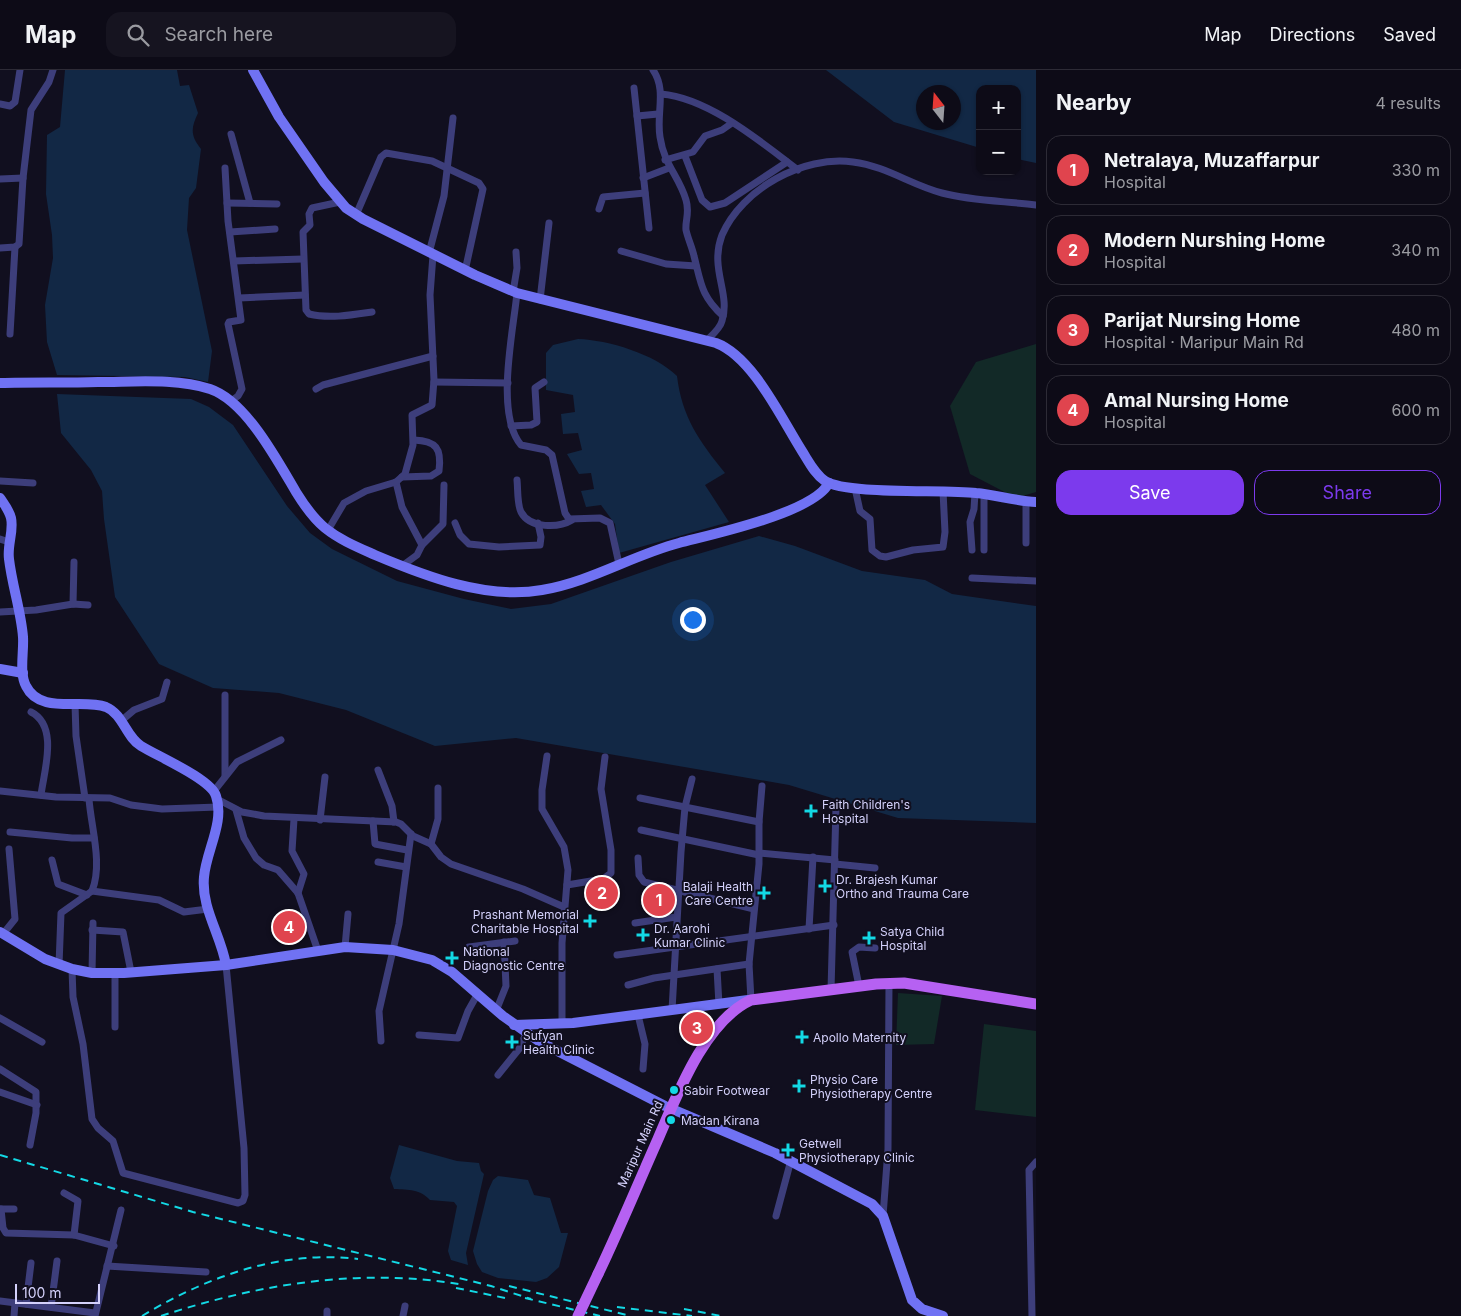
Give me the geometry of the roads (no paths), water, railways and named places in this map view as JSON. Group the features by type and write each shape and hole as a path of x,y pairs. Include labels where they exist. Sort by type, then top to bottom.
{"main road":[{"path":"751,1000 889,983 946,988 1036,1004"},
{"name":"Maripur Main Rd","path":"578,1316 684,1080 720,1023 733,1010 751,1000"}],"street":[{"path":"0,104 10,106 14,102 20,70"},
{"path":"10,334 15,247 20,241 23,178 31,110 53,70"},
{"path":"253,70 289,133 340,202 356,215 431,254 515,293 706,341 730,349 744,361 813,469 829,483 855,488 979,493 1031,502 1026,544"},
{"path":"653,70 658,78 661,94 658,114 661,145 669,168 686,199 688,213 686,230 703,293 723,316"},
{"path":"634,88 649,228"},
{"path":"661,94 686,99 732,123 798,170"},
{"path":"637,116 658,114"},
{"path":"422,545 402,507 399,480 409,463 414,440 412,415 432,405 434,382 430,295 431,254 448,169 453,118"},
{"path":"666,160 685,156 698,148 705,136 722,130 732,123"},
{"path":"231,134 250,203"},
{"path":"356,215 384,154 417,157 483,186 465,270"},
{"path":"685,156 702,200 706,206 710,207 725,204 787,162"},
{"path":"706,341 720,326 723,316 716,258 726,229 739,210 758,192 779,178 798,170 830,162 853,162 889,170 944,193 1036,205"},
{"path":"225,168 230,232 241,320 229,322 228,324 242,389 238,396 230,401"},
{"path":"643,178 669,168"},
{"path":"0,179 23,178"},
{"path":"599,209 603,197 646,193"},
{"path":"340,202 314,207 310,211 310,225 303,232 306,310 313,315 342,316 372,312"},
{"path":"227,203 277,204"},
{"path":"540,300 549,224"},
{"path":"230,232 275,229"},
{"path":"0,248 15,247"},
{"path":"621,250 666,264 696,266"},
{"path":"516,252 517,268 507,407 511,426 521,445 546,450 552,455 565,513 572,520"},
{"path":"234,261 303,259"},
{"path":"239,298 305,295"},
{"path":"316,389 323,385 433,356"},
{"path":"0,382 129,381 176,384 212,390 230,401 250,421 307,508 328,530 349,544 402,566 435,578 469,586 527,592 561,586 672,545 774,516 811,500 820,494 829,483"},
{"path":"434,382 508,383"},
{"path":"511,426 531,425 537,422 535,388 544,382"},
{"path":"328,530 344,503 366,491 399,480 431,476 439,471 440,456 436,447 430,441 414,440"},
{"path":"517,480 521,513 538,523 556,526 572,520 600,518 610,523 619,564"},
{"path":"0,481 33,483"},
{"path":"402,566 418,555 422,545 442,524 444,485"},
{"path":"855,488 860,511 870,519 872,550 880,556 886,557 913,550 942,547 945,532 943,491"},
{"path":"979,493 984,550"},
{"path":"972,550 970,522 979,493"},
{"path":"0,498 10,514 12,522 4,540 23,636 24,683 33,696 50,702 106,707 114,712 139,745 176,764 216,799 236,810 264,816 394,822 402,824 411,834 431,844 443,859 456,866 523,889 564,907"},
{"path":"454,523 460,534 469,544 494,547 540,544 541,537 538,523"},
{"path":"73,604 74,562"},
{"path":"972,578 1036,581"},
{"path":"0,612 36,610 73,604 88,605"},
{"path":"0,669 23,673"},
{"path":"121,721 134,710 162,699 168,682"},
{"path":"225,695 226,776"},
{"path":"59,965 61,912 90,893 96,873 94,838 76,736 75,704"},
{"path":"31,712 42,722 48,749 41,794"},
{"path":"72,969 73,997 84,1044 92,1119 98,1128 113,1141 123,1173 238,1203 244,1199 244,1155 226,965 217,932 208,909 204,876 215,833 216,799 226,776 237,762 281,740"},
{"path":"547,756 542,790 542,809 564,847 568,870 564,907 562,1024"},
{"path":"567,885 603,879 611,872 611,850 601,789 605,757"},
{"path":"378,770 392,806 394,822"},
{"path":"320,820 325,777"},
{"path":"672,1010 676,917 685,807 692,779"},
{"path":"514,1025 562,1024 751,1000 749,964 753,937 762,786"},
{"path":"431,844 438,819 438,788"},
{"path":"0,792 115,799 136,806 162,809 216,799"},
{"path":"640,798 759,822"},
{"path":"831,990 836,807"},
{"path":"236,810 244,838 256,858 264,865 278,870 298,893 318,951"},
{"path":"294,818 292,851 304,874 298,893"},
{"path":"373,821 375,844 407,850"},
{"path":"641,830 759,854 813,857 875,868"},
{"path":"10,832 63,838 94,838"},
{"path":"381,1041 379,1011 398,924 407,850 411,834"},
{"path":"9,849 15,919 1,933 34,954 59,965 92,972 131,972 226,965 345,947 393,950 423,957 441,964 526,1034 670,1109 791,1160 864,1198 883,1216"},
{"path":"809,928 813,857"},
{"path":"638,858 639,874 642,880 678,892 724,900 754,909"},
{"path":"52,860 58,884 90,893 166,901 184,912 208,909"},
{"path":"378,862 406,867"},
{"path":"345,947 348,914"},
{"path":"635,923 676,917"},
{"path":"617,955 834,925"},
{"path":"92,972 92,926 123,932 131,972"},
{"path":"469,947 515,941"},
{"path":"496,1011 506,986 504,942"},
{"path":"859,986 852,952 859,947 876,948"},
{"path":"628,985 749,964"},
{"path":"718,969 719,1005"},
{"path":"115,973 115,1027"},
{"path":"889,983 888,1149 883,1216 912,1300 922,1309 943,1316"},
{"path":"419,1035 458,1038 468,1011 477,995"},
{"path":"638,1015 645,1044 643,1069"},
{"path":"0,1018 42,1042"},
{"path":"498,1075 519,1049 526,1034"},
{"path":"0,1069 34,1089 37,1096 30,1145"},
{"path":"0,1092 37,1105"},
{"path":"776,1216 791,1160"},
{"path":"1032,1316 1029,1170 1033,1163 1036,1162"},
{"path":"64,1193 78,1201 74,1235"},
{"path":"14,1209 0,1209 3,1228 6,1233 74,1235 114,1246"},
{"path":"0,1302 95,1314 114,1246 121,1210"},
{"path":"51,1307 57,1261"},
{"path":"26,1304 31,1263"},
{"path":"107,1266 206,1272"},
{"path":"14,1316 15,1303"},
{"path":"403,1316 405,1306"}],"water":[{"path":"65,70 177,70 180,86 189,85 198,113 193,127 193,135 201,149 196,188 189,198 187,230 212,351 208,382 185,377 57,375 47,342 45,305 53,258 52,235 46,194 47,135 60,127"},
{"path":"826,70 1036,70 1036,163 1021,160 1021,85 976,85 976,147 920,130 961,130 961,85 916,85 916,129 894,122"},
{"path":"578,339 617,345 644,355 668,368 677,376 683,404 693,428 725,473 705,485 729,522 619,553 615,524 601,505 586,507 581,491 594,489 591,473 579,474 567,454 582,450 578,433 563,434 561,414 575,412 573,395 546,390 546,353 553,345"},
{"path":"57,394 191,399 209,407 233,425 287,506 310,533 332,549 397,581 464,599 511,609 551,604 671,562 759,536 795,546 862,571 925,580 952,594 1036,606 1036,823 898,818 789,785 516,738 435,746 346,710 279,693 213,688 159,664 115,597 102,491 91,470 61,433"},
{"path":"399,1145 457,1161 479,1163 484,1174 466,1253 468,1265 451,1260 448,1251 457,1206 454,1202 430,1200 418,1192 394,1189 390,1178"},
{"path":"498,1176 528,1180 534,1195 550,1198 561,1233 568,1233 559,1267 547,1278 536,1282 498,1278 482,1272 477,1264 473,1251 488,1191 493,1180"}],"railway":[{"path":"0,1155 193,1212 491,1286 531,1299"},
{"path":"142,1316 193,1289 246,1269 301,1258 358,1259"},
{"path":"161,1316 235,1295 273,1287 349,1278 426,1280 464,1285"},
{"path":"509,1286 631,1316"},
{"path":"456,1288 510,1299"},
{"path":"525,1298 600,1316"},
{"path":"617,1307 692,1316"},
{"path":"684,1309 721,1316"}],"place":[{"name":"Faith Children's Hospital","path":"811,811"},
{"name":"Dr. Brajesh Kumar Ortho and Trauma Care","path":"825,886"},
{"name":"Modern Nurshing Home","path":"602,893"},
{"name":"Balaji Health Care Centre","path":"764,893"},
{"name":"Netralaya, Muzaffarpur","path":"659,900"},
{"name":"Prashant Memorial Charitable Hospital","path":"590,921"},
{"name":"Amal Nursing Home","path":"289,927"},
{"name":"Dr. Aarohi Kumar Clinic","path":"643,935"},
{"name":"Satya Child Hospital","path":"869,938"},
{"name":"National Diagnostic Centre","path":"452,958"},
{"name":"Parijat Nursing Home","path":"697,1028"},
{"name":"Apollo Maternity","path":"802,1037"},
{"name":"Sufyan Health Clinic","path":"512,1042"},
{"name":"Physio Care Physiotherapy Centre","path":"799,1086"},
{"name":"Sabir Footwear","path":"674,1090"},
{"name":"Madan Kirana","path":"671,1120"},
{"name":"Getwell Physiotherapy Clinic","path":"788,1150"}]}
